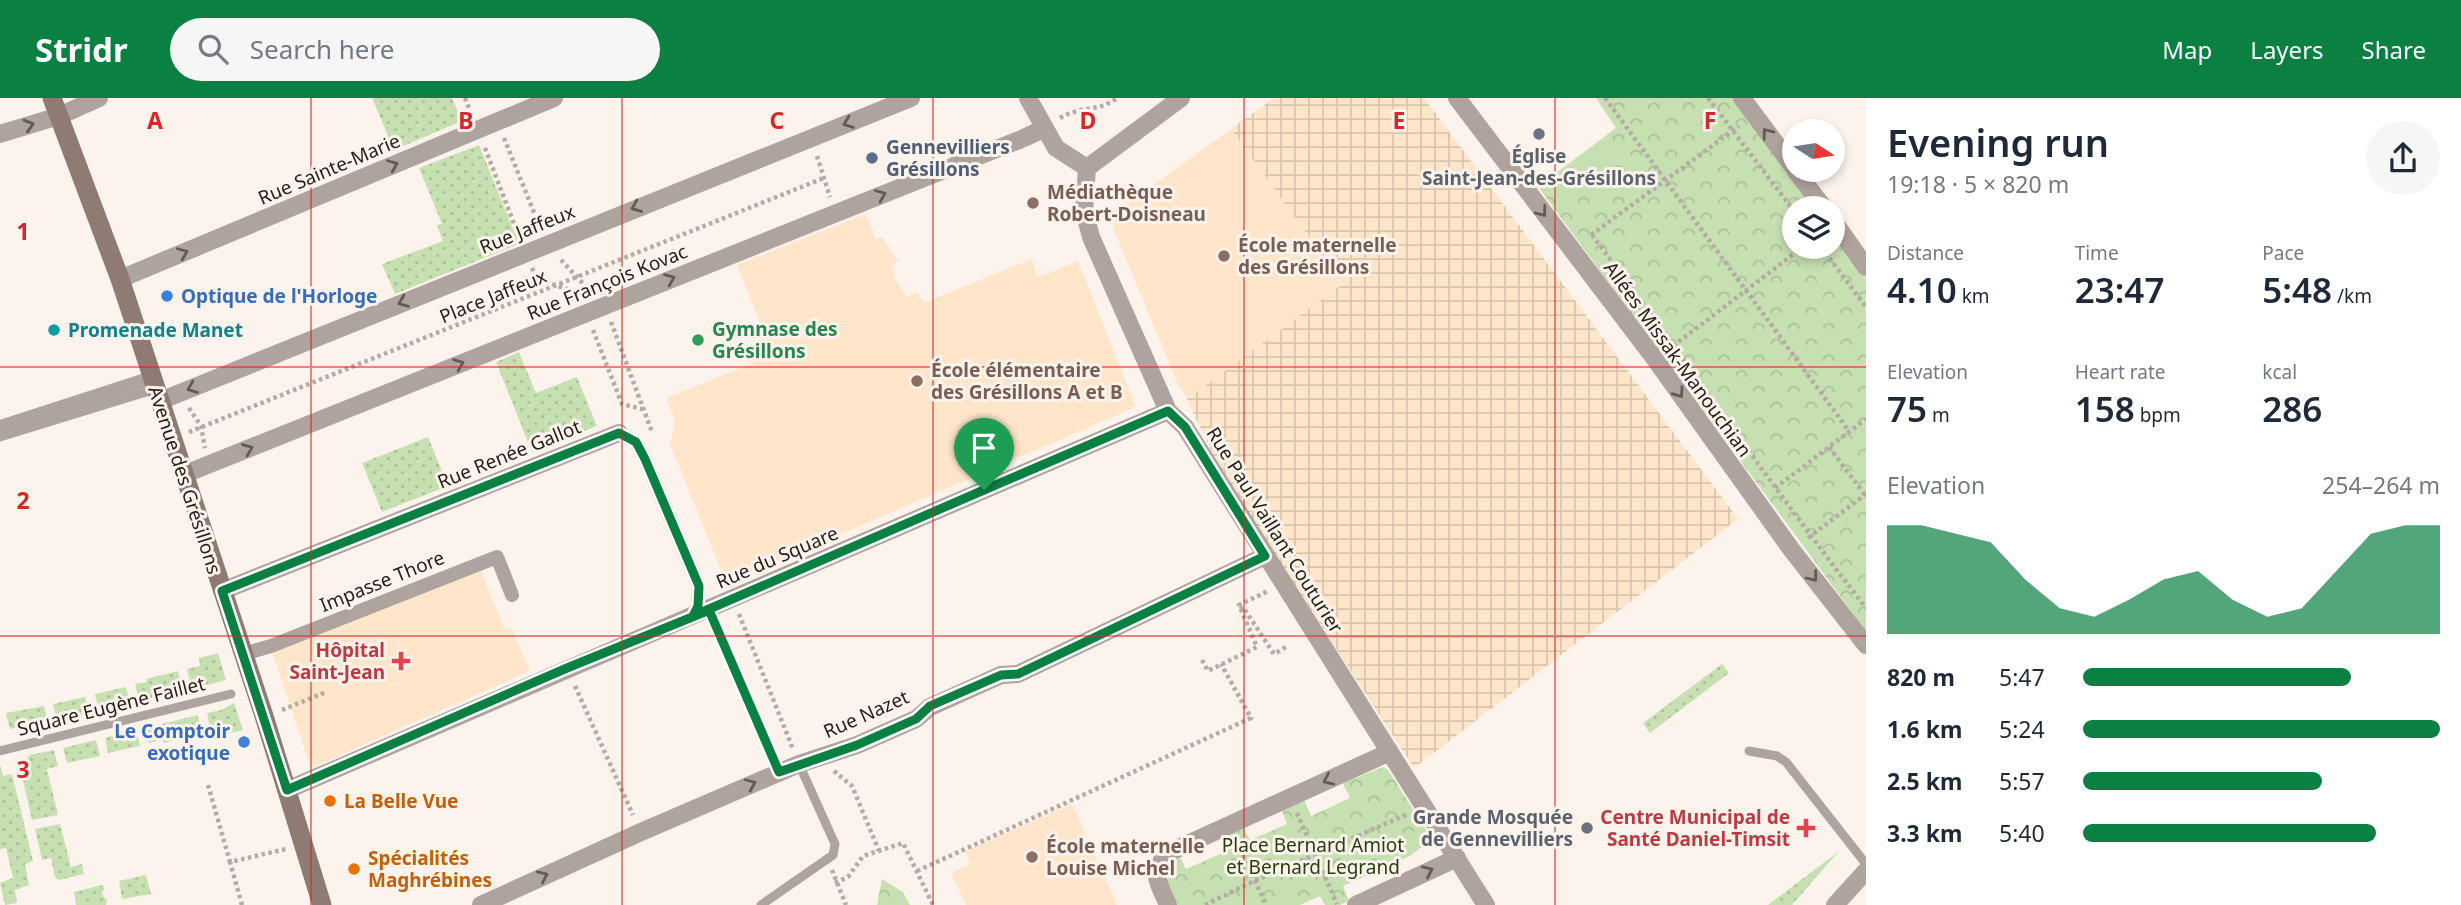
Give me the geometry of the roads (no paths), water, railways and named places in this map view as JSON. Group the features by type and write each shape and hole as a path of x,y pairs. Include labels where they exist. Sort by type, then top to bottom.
{"main road":[{"name":"Avenue des Grésillons","path":"55,107 120,279 264,716 322,905"}],"street":[{"path":"0,134 55,107 99,98"},
{"name":"Rue Sainte-Marie","path":"120,279 554,98"},
{"name":"Rue Jaffeux","path":"156,389 911,98"},
{"path":"1028,98 1056,148 1087,168 1181,98"},
{"name":"Allées Missak-Manouchian","path":"1457,98 1655,359 1791,549 1866,645"},
{"path":"1742,98 1782,153"},
{"name":"Rue François Kovac","path":"185,474 1045,128"},
{"name":"Rue Paul Vaillant Couturier","path":"1087,168 1084,211 1091,237 1168,411 1185,427 1486,905"},
{"path":"1804,182 1815,196"},
{"path":"1845,237 1866,267"},
{"path":"0,427 156,389"},
{"name":"Rue du Square","path":"287,790 1168,411"},
{"name":"Rue Renée Gallot","path":"222,591 619,433 636,442 645,459 699,586 698,606 701,613"},
{"name":"Rue Nazet","path":"481,905 779,772 857,745 916,719 930,706 1001,675 1018,674 1265,556"},
{"name":"Impasse Thore","path":"243,654 271,646 497,557 512,595"},
{"path":"1168,905 1156,875 1160,861 1170,852 1390,752"},
{"path":"1356,905 1457,858"},
{"path":"1835,905 1866,871"}],"lane":[{"path":"0,437 156,389"},
{"name":"Square Eugène Faillet","path":"0,751 231,694"},
{"path":"1749,751 1777,757 1786,762 1866,864"},
{"path":"766,904 834,855 835,844 799,764"}],"place":[{"name":"Église Saint-Jean-des-Grésillons","path":"1539,134"},
{"name":"Gennevilliers Grésillons","path":"872,158"},
{"name":"Médiathèque Robert-Doisneau","path":"1033,203"},
{"name":"École maternelle des Grésillons","path":"1224,256"},
{"name":"Optique de l'Horloge","path":"167,296"},
{"name":"Promenade Manet","path":"54,330"},
{"name":"Gymnase des Grésillons","path":"698,340"},
{"name":"École élémentaire des Grésillons A et B","path":"917,381"},
{"name":"Hôpital Saint-Jean","path":"401,661"},
{"name":"Le Comptoir exotique","path":"244,742"},
{"name":"La Belle Vue","path":"330,801"},
{"name":"Grande Mosquée de Gennevilliers","path":"1587,828"},
{"name":"Centre Municipal de Santé Daniel-Timsit","path":"1806,828"},
{"name":"École maternelle Louise Michel","path":"1032,857"},
{"name":"Spécialités Maghrébines","path":"354,869"}],"park label":[{"name":"Place Bernard Amiot et Bernard Legrand","path":"1313,856"}]}
